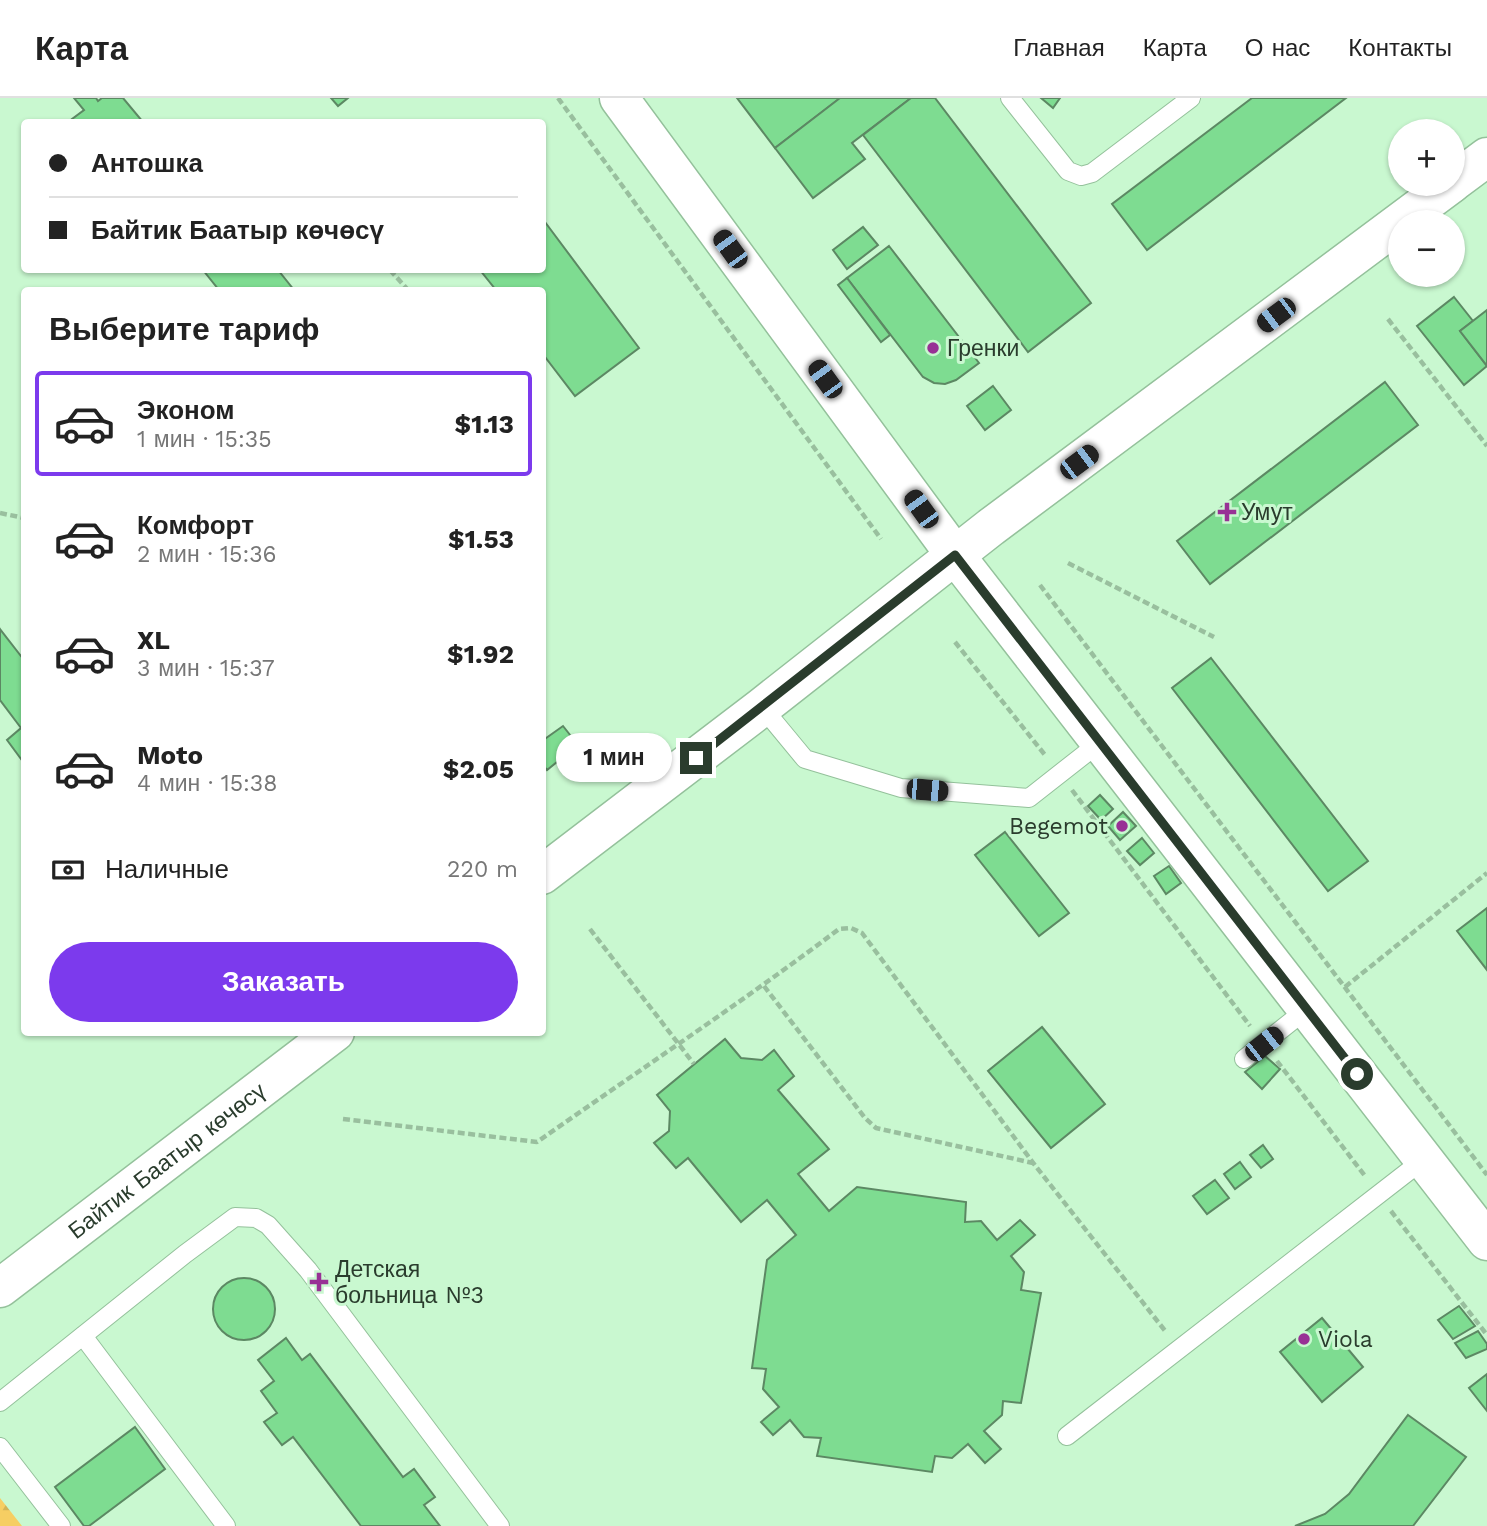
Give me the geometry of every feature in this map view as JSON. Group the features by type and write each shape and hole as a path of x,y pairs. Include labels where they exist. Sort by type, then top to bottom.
{"main road":[{"path":"619,98 955,555 1487,1241"},
{"path":"1465,173 1487,157"},
{"path":"546,872 955,555 1435,196"},
{"name":"Байтик Баатыр көчөсү","path":"0,1288 330,1036"}],"lane":[{"path":"1010,98 1068,171 1081,176 1092,173 1191,98"},
{"path":"762,707 805,759 901,788 1029,799 1099,743"},
{"path":"1244,1059 1307,1010"},
{"path":"1067,1436 1423,1160"},
{"path":"0,1402 235,1217 256,1217 268,1224 307,1270 500,1526"},
{"path":"82,1336 226,1526"},
{"path":"0,1447 61,1526"}],"path":[{"path":"558,98 881,539"},
{"path":"393,273 405,287"},
{"path":"1388,318 1487,446"},
{"path":"0,513 21,517"},
{"path":"1068,563 1213,637"},
{"path":"1040,585 1487,1175"},
{"path":"955,642 1060,774 1487,1335"},
{"path":"1345,987 1487,873"},
{"path":"343,1119 537,1142 677,1043 764,986 839,929 852,928 862,933 1034,1164 1180,1349"},
{"path":"590,929 694,1064"},
{"path":"764,986 876,1128 1034,1164"}],"green space":[{"path":"0,1498 22,1526 0,1526"}],"building":[{"path":"74,98 96,98 98,101 102,98 123,98 140,119 72,119 84,110"},
{"path":"331,98 348,98 338,106"},
{"path":"737,98 838,98 839,99 775,148"},
{"path":"840,98 911,98 852,143 865,159 813,198 775,148"},
{"path":"911,98 935,98 1091,303 1028,352 863,135"},
{"path":"1041,98 1060,98 1053,108"},
{"path":"1252,98 1346,98 1147,250 1112,204"},
{"path":"546,223 639,348 575,396 546,358 546,287 494,287 482,273 546,273"},
{"path":"863,227 878,245 847,269 833,250"},
{"path":"889,246 979,363 956,380 945,384 934,383 923,377 847,278"},
{"path":"205,273 280,273 292,287 217,287"},
{"path":"847,278 890,335 881,342 838,285"},
{"path":"1454,297 1473,321 1460,331 1487,366 1464,385 1417,326"},
{"path":"1487,310 1487,366 1460,331"},
{"path":"1385,382 1418,425 1210,584 1177,541"},
{"path":"993,386 1011,410 985,430 967,406"},
{"path":"0,629 21,656 21,728 0,700"},
{"path":"1211,658 1368,861 1328,891 1172,688"},
{"path":"563,726 578,745 547,770 546,738"},
{"path":"21,728 21,759 7,740"},
{"path":"1100,795 1113,809 1101,820 1088,806"},
{"name":"Begemot","path":"1123,812 1136,826 1120,840 1108,826"},
{"path":"1005,832 1069,913 1039,936 975,855"},
{"path":"1142,838 1154,853 1140,865 1127,851"},
{"path":"1169,866 1181,883 1166,894 1154,876"},
{"path":"1487,908 1487,970 1457,931"},
{"path":"1042,1027 1105,1104 1051,1148 988,1071"},
{"path":"725,1039 741,1058 762,1060 774,1050 794,1076 778,1090 829,1149 798,1174 829,1211 857,1187 966,1202 965,1222 981,1221 997,1240 1020,1220 1035,1235 1011,1256 1024,1272 1021,1290 1041,1293 1021,1403 1003,1401 1002,1415 984,1431 1001,1449 985,1463 968,1444 952,1458 935,1456 932,1472 817,1456 821,1438 804,1437 790,1420 773,1435 761,1422 779,1407 763,1389 766,1369 752,1368 767,1260 796,1235 767,1200 741,1222 688,1158 676,1168 654,1143 669,1131 670,1111 657,1095"},
{"path":"1265,1056 1280,1069 1262,1089 1245,1072"},
{"path":"1263,1145 1273,1159 1261,1168 1250,1155"},
{"path":"1240,1162 1251,1177 1235,1189 1224,1174"},
{"path":"1215,1180 1229,1198 1207,1214 1193,1196"},
{"path":"244,1278 266,1287 275,1309 266,1331 244,1340 222,1331 213,1309 222,1287"},
{"path":"1459,1306 1475,1326 1453,1339 1438,1320"},
{"name":"Viola","path":"1322,1318 1363,1367 1322,1402 1280,1352"},
{"path":"1478,1331 1487,1344 1487,1349 1466,1358 1455,1343"},
{"path":"286,1338 302,1360 310,1354 403,1477 414,1469 435,1497 424,1505 440,1526 361,1526 293,1437 282,1445 264,1422 277,1413 261,1391 274,1381 258,1360"},
{"path":"1487,1374 1487,1411 1469,1388"},
{"path":"1408,1415 1466,1457 1413,1526 1295,1526 1325,1514 1349,1494"},
{"path":"135,1427 165,1469 89,1526 84,1526 55,1487"}],"place":[{"name":"Гренки","path":"933,348"},
{"name":"Умут","path":"1227,512"},
{"name":"Begemot","path":"1122,826"},
{"name":"Детская больница №3","path":"319,1282"},
{"name":"Viola","path":"1304,1339"}],"route":[{"path":"696,758 955,555 1357,1074"}]}
